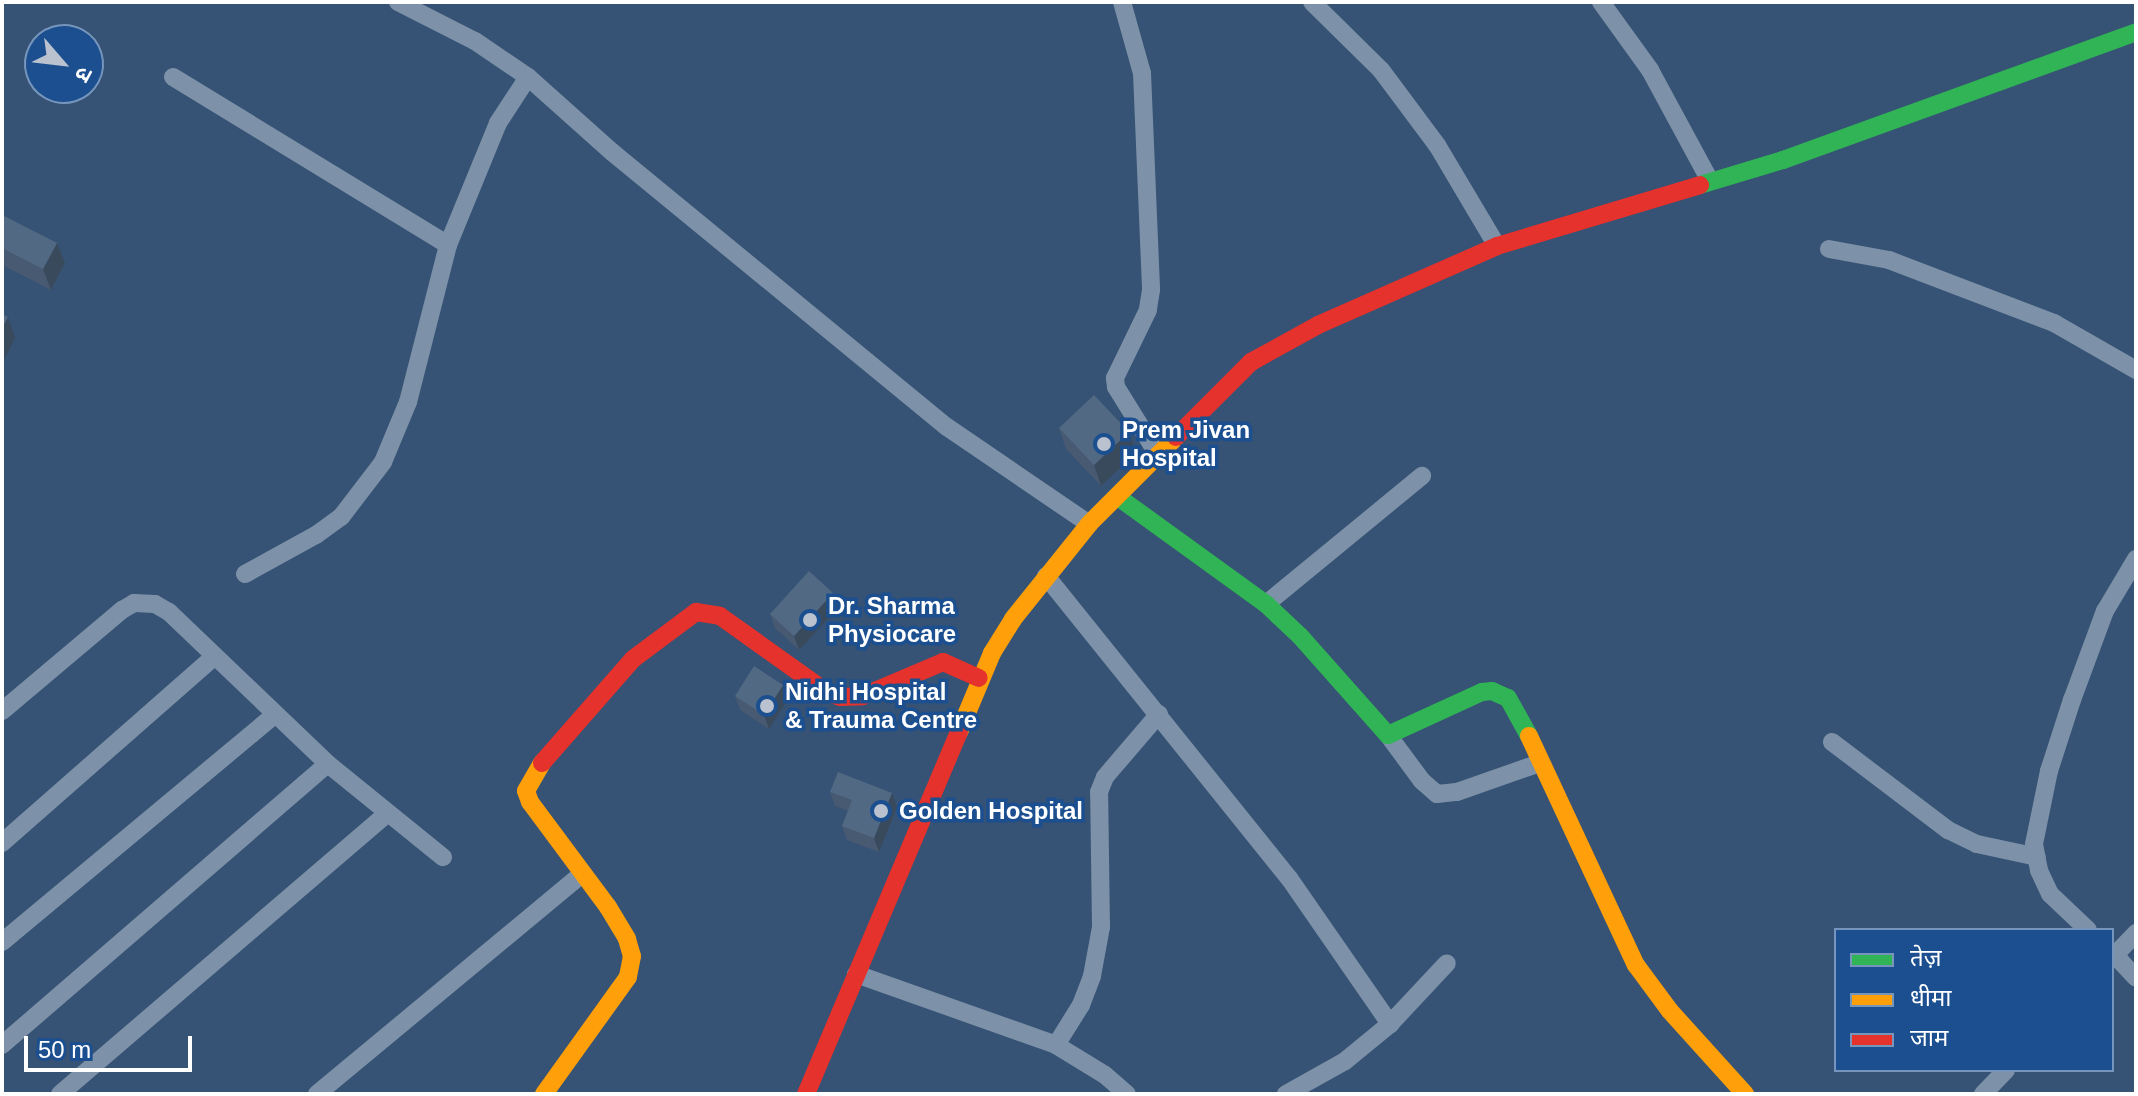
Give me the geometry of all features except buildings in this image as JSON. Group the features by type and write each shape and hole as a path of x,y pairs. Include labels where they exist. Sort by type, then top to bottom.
{"street":[{"path":"399,2 475,41 528,77 612,152 947,427 1089,524"},
{"path":"1122,2 1142,73 1151,290 1148,310 1115,378 1116,387 1157,453"},
{"path":"1312,2 1381,70 1437,145 1497,246"},
{"path":"1601,2 1650,70 1710,181"},
{"path":"806,1094 979,678 1013,619 1089,524 1251,362 1318,325 1497,246 1783,160 2136,32"},
{"path":"173,77 448,245"},
{"path":"245,574 316,535 341,517 383,462 408,402 448,245 498,123 528,77"},
{"path":"1829,249 1889,260 2054,323 2136,370"},
{"path":"1266,604 1422,476"},
{"path":"1118,497 1266,604 1300,636 1388,735 1422,781 1437,794 1457,792 1540,763"},
{"path":"2086,928 2050,894 2034,844 2049,771 2072,700 2105,611 2136,559"},
{"path":"1046,576 1289,878 1390,1024"},
{"path":"2,711 134,603 145,601 169,612 328,764 443,857"},
{"path":"544,1094 628,977 631,966 627,939 530,802 526,791 529,780 545,757 633,659 696,612 720,616 828,693 840,697 863,696 943,662 979,678"},
{"path":"2,843 214,657"},
{"path":"1388,735 1482,692 1492,691 1508,698 1516,709 1636,965 1670,1011 1745,1094"},
{"path":"1056,1045 1087,990 1101,927 1099,792 1105,777 1159,714"},
{"path":"2,942 274,715"},
{"path":"1832,742 1948,830 1977,844 2037,857"},
{"path":"2,1045 328,764"},
{"path":"60,1094 387,814"},
{"path":"317,1094 582,874"},
{"path":"2114,954 2136,933"},
{"path":"2114,956 2136,978"},
{"path":"1286,1094 1345,1061 1390,1024 1447,963"},
{"path":"856,974 1056,1045 1105,1075 1127,1094"},
{"path":"1983,1094 2004,1072"}],"traffic: fast":[{"path":"1700,185 1783,160 2136,32"},
{"path":"1118,497 1266,604 1300,636 1388,735 1482,692 1492,691 1508,698 1529,736"}],"traffic: slow":[{"path":"959,732 992,653 1013,619 1089,524 1176,437"},
{"path":"1529,736 1636,965 1670,1011 1745,1094"},
{"path":"542,763 526,791 530,802 608,907 627,939 632,956 628,977 544,1094"}],"traffic: jam":[{"path":"1176,437 1251,362 1318,325 1497,246 1700,185"},
{"path":"542,763 633,659 696,612 720,616 828,693 840,697 863,696 943,662 979,678"},
{"path":"806,1094 959,732"}],"place":[{"name":"Prem Jivan Hospital","path":"1104,444"},
{"name":"Dr. Sharma Physiocare","path":"810,620"},
{"name":"Nidhi Hospital & Trauma Centre","path":"767,706"},
{"name":"Golden Hospital","path":"881,811"}]}
